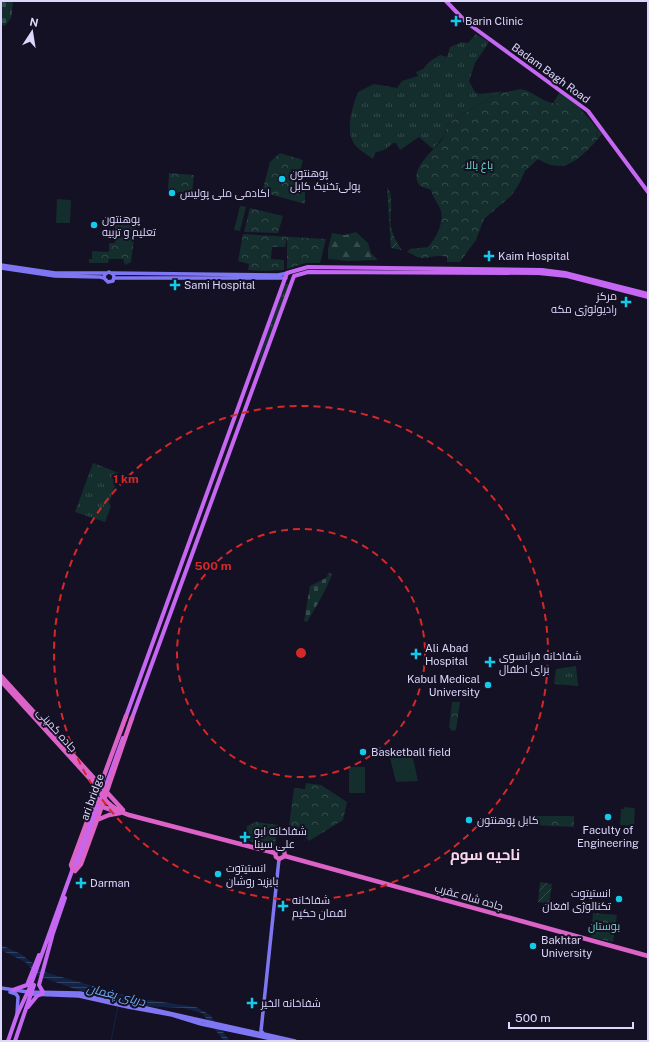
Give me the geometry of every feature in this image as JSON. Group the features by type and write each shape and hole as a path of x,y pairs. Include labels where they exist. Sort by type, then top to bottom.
{"highway":[{"name":"جاده کمپنی","path":"1,676 100,784 116,805 123,810 207,835"},
{"name":"جاده کمپنی","path":"1,682 92,781 104,800 121,813"},
{"path":"126,714 95,797 72,865 74,871 81,864 98,820 133,716"},
{"path":"95,797 102,806 121,813 275,853 276,857 279,859 285,856 284,851 281,849 277,850 275,853"},
{"path":"98,820 109,815 121,813"},
{"name":"جاده شاه عقرب","path":"285,856 648,956"}],"main road":[{"name":"Badam Bagh Road","path":"446,1 466,22 588,111 648,192"},
{"path":"1,265 55,273 278,275 308,267 433,267 552,274 648,297"},
{"path":"1,268 55,276 104,278 108,282 112,282 114,278 286,278 289,281 300,273 308,272 490,270 556,271 648,294"},
{"path":"289,272 294,278"},
{"path":"122,737 126,714 289,272"},
{"path":"104,278 106,273"},
{"path":"112,273 114,278"},
{"path":"122,737 133,716 148,676 179,588 188,568 294,278"},
{"path":"252,370 259,373"},
{"path":"173,586 177,584 179,588"},
{"path":"141,673 148,676"},
{"path":"126,714 133,716"},
{"name":"ari bridge","path":"61,907 122,737"},
{"path":"259,1034 279,859"},
{"path":"15,1041 36,976 38,964 61,907"},
{"path":"13,990 27,985 43,970 61,907"},
{"path":"38,964 54,931"},
{"path":"36,976 42,993"},
{"path":"8,1041 17,1015 30,992 39,985"},
{"path":"1,989 42,993 80,993 168,1011 221,1027 295,1041"},
{"path":"1,989 13,992 18,998 17,1015"},
{"path":"26,1008 37,996 42,993"},
{"path":"17,1015 21,1014 23,1017"},
{"path":"259,1034 281,1041"}],"green space":[{"path":"1,1 12,1 13,3 11,18 5,26 1,25"},
{"path":"476,34 489,42 475,63 469,81 475,92 479,94 505,91 496,94 447,124 444,136 433,149 419,137 400,150 396,143 393,143 386,149 375,153 373,159 361,151 353,143 350,121 358,92 374,84 397,88 402,81 418,76 416,72 423,69 429,62 440,55 447,57 450,47 462,42 468,43"},
{"name":"باغ بالا","path":"521,89 529,91 549,102 568,106 583,113 587,116 596,129 598,139 578,159 571,163 556,166 538,159 525,171 511,196 484,219 476,240 460,262 447,262 447,257 443,256 419,258 407,252 410,249 428,247 434,239 440,225 442,216 441,211 431,190 420,186 417,179 417,172 424,159 441,141 447,124 496,94"},
{"path":"560,92 579,107 602,134 598,139 597,132 574,108 553,103"},
{"path":"280,153 303,160 295,189 305,192 305,204 262,192 270,162"},
{"path":"169,173 194,175 192,193 168,192"},
{"path":"387,187 391,196 391,227 395,239 402,250 391,248"},
{"path":"57,199 71,200 70,223 56,223"},
{"path":"240,206 246,207 240,231 234,230"},
{"path":"250,208 283,216 278,233 244,232"},
{"path":"115,224 136,225 131,262 125,265 123,259 109,259 108,263 89,263 89,259 92,259 92,251 109,252 109,243 115,243"},
{"path":"356,232 368,243 371,253 378,260 346,261 328,259 328,249 332,233 345,235"},
{"path":"243,234 326,239 320,263 306,263 287,269 287,237 285,247 272,247 271,259 284,260 284,270 264,271 248,270 249,264 238,261"},
{"path":"285,284 288,284 289,286 257,368 262,348"},
{"path":"93,463 119,473 109,503 111,506 105,522 75,512"},
{"path":"329,572 332,575 323,593 307,622 304,621 310,586 326,578"},
{"path":"576,666 578,686 554,684 556,669"},
{"path":"452,702 460,702 456,730 452,731 449,727"},
{"path":"390,758 413,758 418,781 396,782"},
{"path":"349,767 365,767 365,793 349,793"},
{"path":"306,783 321,785 347,802 343,820 309,841 302,833 289,826 294,788 305,789"},
{"path":"624,807 635,808 634,826 620,825 621,809 624,809"},
{"path":"530,816 574,816 574,827 530,825"},
{"path":"256,822 278,825 275,845 272,848 247,840 249,833 246,832 247,826"},
{"path":"540,882 552,884 549,904 538,902"},
{"name":"بوستان","path":"593,913 617,915 613,942 591,937"}],"water":[{"name":"دریای پغمان","path":"1,945 21,954 44,972 135,998 196,1007 210,1015 230,1041 224,1041 202,1013 184,1008 145,1006 78,990 38,976 25,962 1,950"}],"waterway":[{"name":"دریای پغمان","path":"111,1041 118,1006"}],"place":[{"name":"Barin Clinic","path":"456,21"},
{"name":"پوهنتون پولی‌تخنیک کابل","path":"282,179"},
{"name":"اکادمی ملی پولیس","path":"172,193"},
{"name":"پوهنتون تعلیم و تربیه","path":"94,225"},
{"name":"Kaim Hospital","path":"489,256"},
{"name":"Sami Hospital","path":"175,285"},
{"name":"مرکز رادیولوژی مکه","path":"626,302"},
{"name":"Ali Abad Hospital","path":"416,654"},
{"name":"شفاخانه فرانسوی برای اطفال","path":"490,662"},
{"name":"Kabul Medical University","path":"488,685"},
{"name":"Basketball field","path":"363,752"},
{"name":"Faculty of Engineering","path":"608,817"},
{"name":"کابل پوهنتون","path":"469,820"},
{"name":"شفاخانه ابو علی سینا","path":"245,837"},
{"name":"انستیتوت بایزید روشان","path":"218,874"},
{"name":"Darman","path":"81,883"},
{"name":"انستیتوت تکنالوژی افغان","path":"619,899"},
{"name":"شفاخانه لقمان حکیم","path":"283,906"},
{"name":"Bakhtar University","path":"533,946"},
{"name":"شفاخانه الخیر","path":"252,1003"}],"district":[{"name":"ناحیه سوم","path":"485,854"}]}
